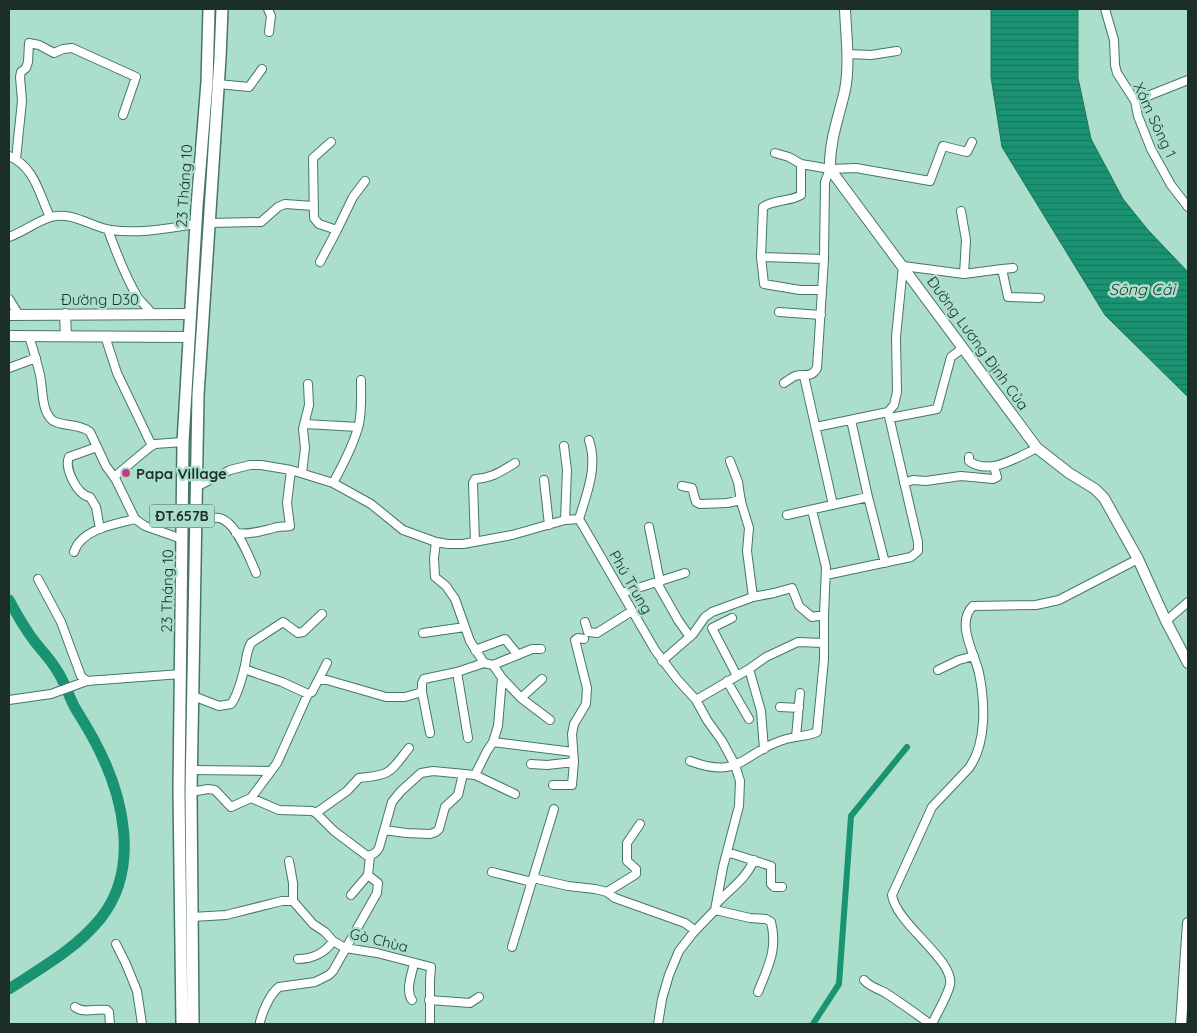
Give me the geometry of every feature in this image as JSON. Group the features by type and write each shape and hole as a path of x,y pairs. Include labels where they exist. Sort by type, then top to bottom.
{"main road":[{"name":"23 Tháng 10","path":"182,1024 179,802 183,442 196,224 207,82 209,9"},
{"name":"23 Tháng 10","path":"193,1024 191,770 198,395 222,9"},
{"path":"196,224 209,223"},
{"path":"190,314 203,314"},
{"path":"189,337 202,337"},
{"path":"181,674 194,674"}],"street":[{"path":"268,9 271,16 269,32"},
{"path":"784,383 798,375 809,376 817,368 824,259 825,182 830,169 832,145 845,89 847,54 845,9"},
{"name":"Xóm Sông 1","path":"1105,9 1114,40 1115,65 1120,78 1135,101 1138,116 1151,149 1171,185 1188,207"},
{"path":"50,217 32,174 12,158 22,101 20,77 28,62 29,43 39,45 54,53 72,48 136,77 123,115"},
{"path":"847,54 871,55 897,51"},
{"path":"218,84 248,87 262,69"},
{"path":"1135,101 1188,80"},
{"path":"331,142 313,158 313,206 316,221 337,230"},
{"path":"775,153 789,157 801,164 830,169 856,168 930,181 943,146 967,152 972,142"},
{"path":"801,164 801,195 763,207 761,257 764,284 800,290 822,290"},
{"name":"Đường Lương Định Của","path":"830,169 1037,448 1069,473 1095,489 1104,498 1138,558 1166,621 1188,663"},
{"path":"320,262 353,197 365,181"},
{"path":"209,223 262,222 278,207 285,204 313,206"},
{"path":"960,211 966,240 964,274"},
{"path":"9,236 50,217 62,216 75,218 108,230 140,232 196,224"},
{"path":"108,230 131,285 152,314"},
{"path":"761,257 824,259"},
{"path":"826,575 912,557 918,551 918,542 889,415 897,392 896,337 903,266 964,274 1013,268"},
{"path":"1002,270 1008,297 1040,298"},
{"path":"9,299 14,315"},
{"path":"779,312 821,315"},
{"path":"65,314 66,336"},
{"name":"Đường D30","path":"14,315 190,314"},
{"path":"9,336 189,337"},
{"path":"29,336 43,388 44,401 51,418 57,422 87,429 93,436 106,466 114,477 135,519 145,526 182,539"},
{"path":"105,336 117,373 152,446"},
{"path":"816,428 851,420 936,409 951,357 962,348"},
{"path":"9,368 36,358"},
{"path":"804,376 833,505"},
{"path":"333,483 358,427 361,406 361,380"},
{"path":"302,473 305,448 303,429 309,406 308,384"},
{"path":"851,420 885,563"},
{"path":"305,424 358,427"},
{"path":"196,487 230,470 250,465 291,470 333,483 371,504 403,530 436,542 457,545 512,535 564,520 578,519 586,495 594,458 588,440"},
{"path":"114,477 152,446 183,442"},
{"path":"564,446 567,470 564,520"},
{"path":"97,447 69,457 67,463 81,492 84,496 90,497 96,507 100,530"},
{"path":"969,457 969,461 974,464 994,467 1037,448"},
{"path":"730,461 738,482 749,528 747,551 752,597"},
{"path":"475,542 473,483 475,480 492,477 515,463"},
{"path":"904,483 913,480 926,482 961,476 993,479 997,477 994,467"},
{"path":"236,533 260,532 277,527 290,526 287,504 291,470"},
{"path":"544,480 549,525"},
{"path":"682,486 692,488 696,502 700,504 722,504 741,500"},
{"path":"787,515 868,497"},
{"path":"690,761 717,768 736,765 764,748 782,740 816,732 824,659 826,575 812,510"},
{"path":"196,522 217,518 222,519 236,533 243,544 256,573"},
{"path":"74,552 84,537 135,519"},
{"name":"Phú Trung","path":"578,519 662,661 696,700 736,765 740,781 740,796 716,906"},
{"path":"649,528 658,583 678,620 690,637"},
{"path":"436,542 434,558 435,578 446,586 455,599 475,650 484,663"},
{"path":"864,980 931,1024 950,984 946,969 901,915 893,902 892,895 932,807 973,762 981,735 982,705 979,672 966,626 967,616 973,606 1036,605 1059,600 1138,558"},
{"path":"622,593 685,573"},
{"path":"38,579 61,622 81,676 87,682"},
{"path":"662,661 690,637 705,617 712,612 752,597 774,594 792,588 799,606 812,617 824,615"},
{"path":"1166,621 1188,602"},
{"path":"585,622 588,632 596,633 632,611"},
{"path":"193,696 219,706 231,704 251,643 283,622 298,633 303,632 322,614"},
{"path":"732,618 712,628 737,676"},
{"path":"423,632 465,626"},
{"path":"554,785 572,785 574,762 572,734 574,724 586,704 587,688 575,640 578,638 584,639"},
{"path":"475,650 505,639 518,655"},
{"path":"696,700 749,669 766,656 798,642 823,644"},
{"path":"430,734 422,692 424,679 457,672 484,663 493,665 532,650 541,649"},
{"path":"938,670 959,660 974,656"},
{"path":"191,792 208,789 215,790 231,807 237,806 251,798 272,771 282,754 308,694 312,692 320,680 327,663"},
{"path":"493,665 520,698 550,720"},
{"path":"244,669 282,682 308,694"},
{"path":"749,669 761,711 764,748"},
{"path":"457,672 468,738"},
{"path":"9,700 51,694 87,682 181,674"},
{"path":"476,775 493,742 498,726 502,678"},
{"path":"520,698 542,679"},
{"path":"320,680 327,680 386,697 405,697 422,692"},
{"path":"727,681 749,719"},
{"path":"796,736 800,693"},
{"path":"780,707 799,708"},
{"path":"493,742 572,752"},
{"path":"316,813 347,791 359,778 383,776 392,770 409,748"},
{"path":"531,764 547,765 574,762"},
{"path":"191,770 272,771"},
{"path":"370,856 379,848 394,799 421,773 433,771 476,775 515,794"},
{"path":"384,830 430,834 436,832 439,829 445,806 458,795 463,774"},
{"path":"251,798 278,810 312,811 334,831 370,856"},
{"path":"512,947 554,808"},
{"path":"607,892 634,877 637,872 627,862 627,844 640,824"},
{"path":"727,852 771,866 772,884 774,887 782,886"},
{"path":"351,895 368,875 370,856"},
{"path":"658,1024 662,999 679,951 716,906 743,879 754,860"},
{"path":"192,917 226,915 282,901 293,901 293,883 288,861"},
{"path":"492,872 607,892 615,898 685,923 693,929 693,933"},
{"path":"260,1022 264,1010 275,990 279,987 310,983 323,979 336,967 377,893 378,883 368,875"},
{"name":"Gò Chùa","path":"293,901 333,941 345,948 431,967 430,1024"},
{"path":"716,906 750,918 766,919 771,922 774,942 773,954 758,992"},
{"path":"1181,1024 1188,923"},
{"path":"298,959 319,954 333,941"},
{"path":"116,944 137,991 142,1024"},
{"path":"412,1000 409,991 414,963"},
{"path":"429,1000 470,1003 479,997"},
{"path":"75,1008 83,1011 107,1010 109,1012 110,1024"}],"water":[{"name":"Sông Cái","path":"991,9 1078,9 1078,78 1091,139 1123,199 1148,230 1188,272 1188,397 1105,315 1002,147 991,77"}],"waterway":[{"path":"9,600 28,632 59,673 74,706 93,738 113,784 124,830 124,854 121,876 113,898 101,918 69,949 9,989"},
{"path":"813,1024 839,984 851,816 907,747"}],"place":[{"name":"Papa Village","path":"126,473"}]}
